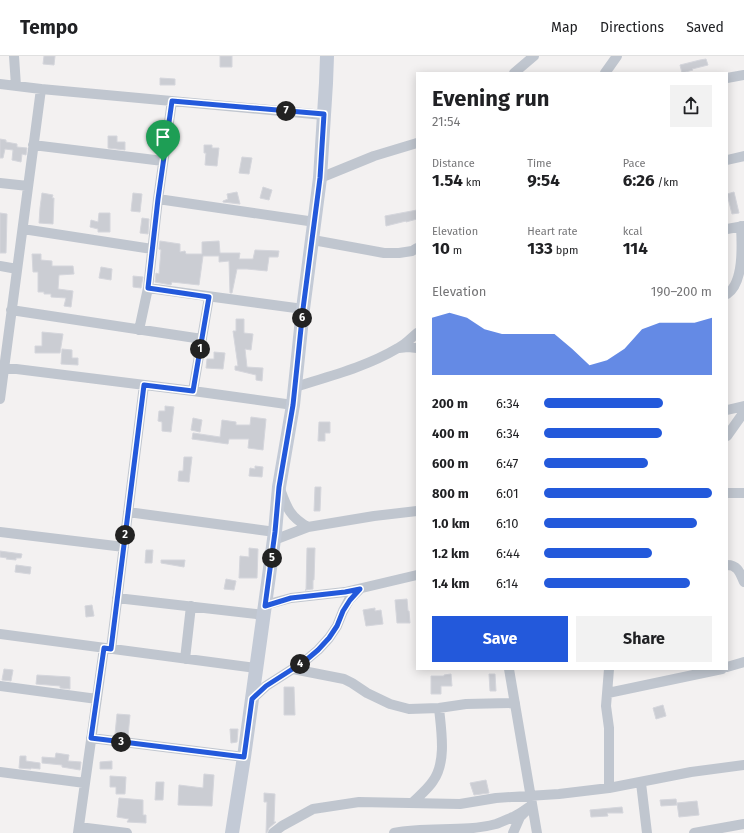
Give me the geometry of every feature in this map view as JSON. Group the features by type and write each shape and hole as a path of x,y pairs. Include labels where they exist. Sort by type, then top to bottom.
{"street":[{"path":"14,56 16,86"},
{"path":"232,833 275,536 279,487 293,405 303,309 320,178 327,56"},
{"path":"515,72 534,56"},
{"path":"606,72 617,56"},
{"path":"728,78 744,75"},
{"path":"0,84 324,114"},
{"path":"0,398 2,367 12,310 41,89"},
{"path":"139,330 148,288 158,199 172,101"},
{"path":"320,178 374,156 416,142"},
{"path":"33,145 163,161"},
{"path":"728,160 744,156"},
{"path":"0,183 28,186"},
{"path":"158,199 315,222"},
{"path":"728,229 743,226 742,260 738,280 728,294"},
{"path":"23,229 152,249"},
{"path":"313,240 384,253 399,254 416,249"},
{"path":"0,266 17,269"},
{"path":"148,288 303,309"},
{"path":"193,391 209,297"},
{"path":"12,310 202,339"},
{"path":"295,387 351,370 379,358 399,348 416,334"},
{"path":"399,348 416,348"},
{"path":"2,367 293,405"},
{"path":"127,833 78,830 97,699 117,598 144,385"},
{"path":"728,410 744,406"},
{"path":"728,435 744,412"},
{"path":"279,487 290,512 298,522 308,527"},
{"path":"728,493 744,492"},
{"path":"128,512 275,536 308,527 374,516 416,511"},
{"path":"0,532 124,547"},
{"path":"728,565 733,565 736,567 744,582"},
{"path":"117,598 191,606 264,610 291,598 345,592 416,575"},
{"path":"252,699 266,686 305,661 318,650 329,638 337,626 343,611 360,589"},
{"path":"185,659 191,606"},
{"path":"0,634 256,668"},
{"path":"728,668 744,662"},
{"path":"292,669 344,679 367,694 390,704 409,709 439,708 466,704 515,703"},
{"path":"509,670 537,833"},
{"path":"609,670 606,706 609,728 609,788"},
{"path":"608,693 717,670"},
{"path":"0,686 97,699"},
{"path":"412,803 434,780 438,772 442,745 439,708"},
{"path":"91,738 244,757"},
{"path":"273,833 282,826 314,809 359,802 460,804 496,798 531,800 549,794 609,788 641,783 691,772 744,765"},
{"path":"0,772 85,783"},
{"path":"641,783 647,833"},
{"path":"394,833 406,830 453,830 495,824 514,817 531,800"},
{"path":"513,833 520,817 531,800"},
{"path":"694,833 744,824"}],"building":[{"path":"44,56 55,56 54,65 43,64"},
{"path":"220,56 232,56 232,67 220,67"},
{"path":"706,59 708,65 682,72 680,65"},
{"path":"160,78 175,79 175,85 160,85"},
{"path":"108,136 117,136 117,142 125,142 125,150 108,148"},
{"path":"0,139 17,144 17,147 27,148 26,155 22,154 21,162 12,160 13,150 5,149 3,158 0,158"},
{"path":"204,145 212,145 212,148 219,148 217,166 205,165 206,153 204,153"},
{"path":"242,157 252,158 249,174 239,173"},
{"path":"263,187 272,190 269,200 260,198"},
{"path":"237,192 240,204 223,202 228,199 227,194"},
{"path":"734,192 739,213 732,214 728,194"},
{"path":"42,193 53,195 53,224 39,223"},
{"path":"133,193 142,194 140,212 131,211"},
{"path":"416,210 416,219 386,226 385,216"},
{"path":"0,213 7,214 6,253 0,253"},
{"path":"99,213 110,213 110,232 98,232 98,229 90,227 91,220 98,222"},
{"path":"142,218 149,219 148,234 140,233"},
{"path":"160,241 180,244 180,252 185,251 186,254 202,254 202,242 219,241 220,253 240,253 239,259 253,259 255,250 279,251 278,257 269,257 267,271 237,269 232,293 230,293 229,261 219,262 219,256 203,256 199,285 172,282 171,285 155,282 156,273 159,274 161,250 159,249"},
{"path":"32,254 41,254 41,260 52,261 52,266 73,266 74,274 59,275 58,289 73,291 71,307 64,306 66,298 51,297 51,294 38,292 38,272 33,272"},
{"path":"101,267 112,269 111,280 99,278"},
{"path":"133,276 143,277 141,288 133,287"},
{"path":"236,319 244,319 244,333 253,334 251,350 245,349 247,367 263,368 262,381 256,380 256,375 235,370 235,366 238,366 233,331 236,331"},
{"path":"42,332 63,334 60,353 35,353 35,346 42,346"},
{"path":"62,349 72,350 72,358 78,358 78,365 61,364"},
{"path":"214,352 225,353 223,369 206,368 207,359 214,359"},
{"path":"165,406 174,407 171,432 162,431 162,422 158,421 159,411 165,411"},
{"path":"251,417 266,419 263,450 248,448 249,439 229,439 228,444 192,439 193,433 220,437 222,420 236,422 236,425 250,425"},
{"path":"193,418 202,420 200,432 191,430"},
{"path":"319,422 330,422 330,433 325,433 325,441 318,441"},
{"path":"184,457 192,457 189,482 178,481 179,471 183,471"},
{"path":"255,466 263,467 262,477 249,476 250,468 255,469"},
{"path":"315,487 321,487 320,511 314,511"},
{"path":"249,548 258,549 257,578 239,578 240,556 249,557"},
{"path":"307,548 315,548 313,589 306,590"},
{"path":"146,550 153,550 152,563 145,563"},
{"path":"0,551 22,554 21,558 16,558 16,560 6,559 7,558 0,557"},
{"path":"161,560 185,560 184,567 161,563"},
{"path":"16,565 31,567 30,574 15,572"},
{"path":"226,579 236,581 234,590 224,589"},
{"path":"407,599 410,623 397,623 395,600"},
{"path":"92,605 94,616 86,617 85,606"},
{"path":"375,608 375,611 381,610 383,624 366,626 363,610"},
{"path":"4,669 13,670 11,681 2,680"},
{"path":"451,674 452,686 441,686 441,694 431,694 431,676 444,676"},
{"path":"489,674 495,674 496,691 490,691"},
{"path":"37,675 70,677 70,689 60,688 60,686 36,684"},
{"path":"284,687 294,687 295,715 284,715"},
{"path":"663,705 666,716 656,719 653,708"},
{"path":"117,714 130,715 128,736 115,734"},
{"path":"230,729 238,729 237,742 231,743"},
{"path":"56,753 69,755 68,761 81,762 80,770 62,767 62,765 42,763 42,757 55,758"},
{"path":"20,756 26,756 26,761 40,763 40,769 19,768"},
{"path":"112,761 112,769 100,769 100,762"},
{"path":"204,774 214,775 212,806 178,805 179,785 203,788"},
{"path":"110,776 126,777 125,794 116,794 116,787 110,787"},
{"path":"486,780 489,793 474,795 470,783"},
{"path":"156,782 164,782 163,800 155,800"},
{"path":"264,793 275,794 274,822 276,822 269,828 267,833 267,802 264,802"},
{"path":"119,798 143,800 143,815 146,815 146,823 127,822 129,819 117,817"},
{"path":"676,799 677,805 661,806 660,800"},
{"path":"697,801 699,815 679,817 677,803"},
{"path":"622,807 623,813 607,813 608,816 591,817 590,810"}],"route":[{"path":"172,101 324,114 320,178 313,240 303,309 293,405 279,487 275,532 265,606 291,598 360,589 343,611 337,626 329,638 318,650 305,661 266,686 252,699 244,757 91,738 104,648 111,649 144,385 193,391 209,297 148,288 163,161 172,101"}]}
